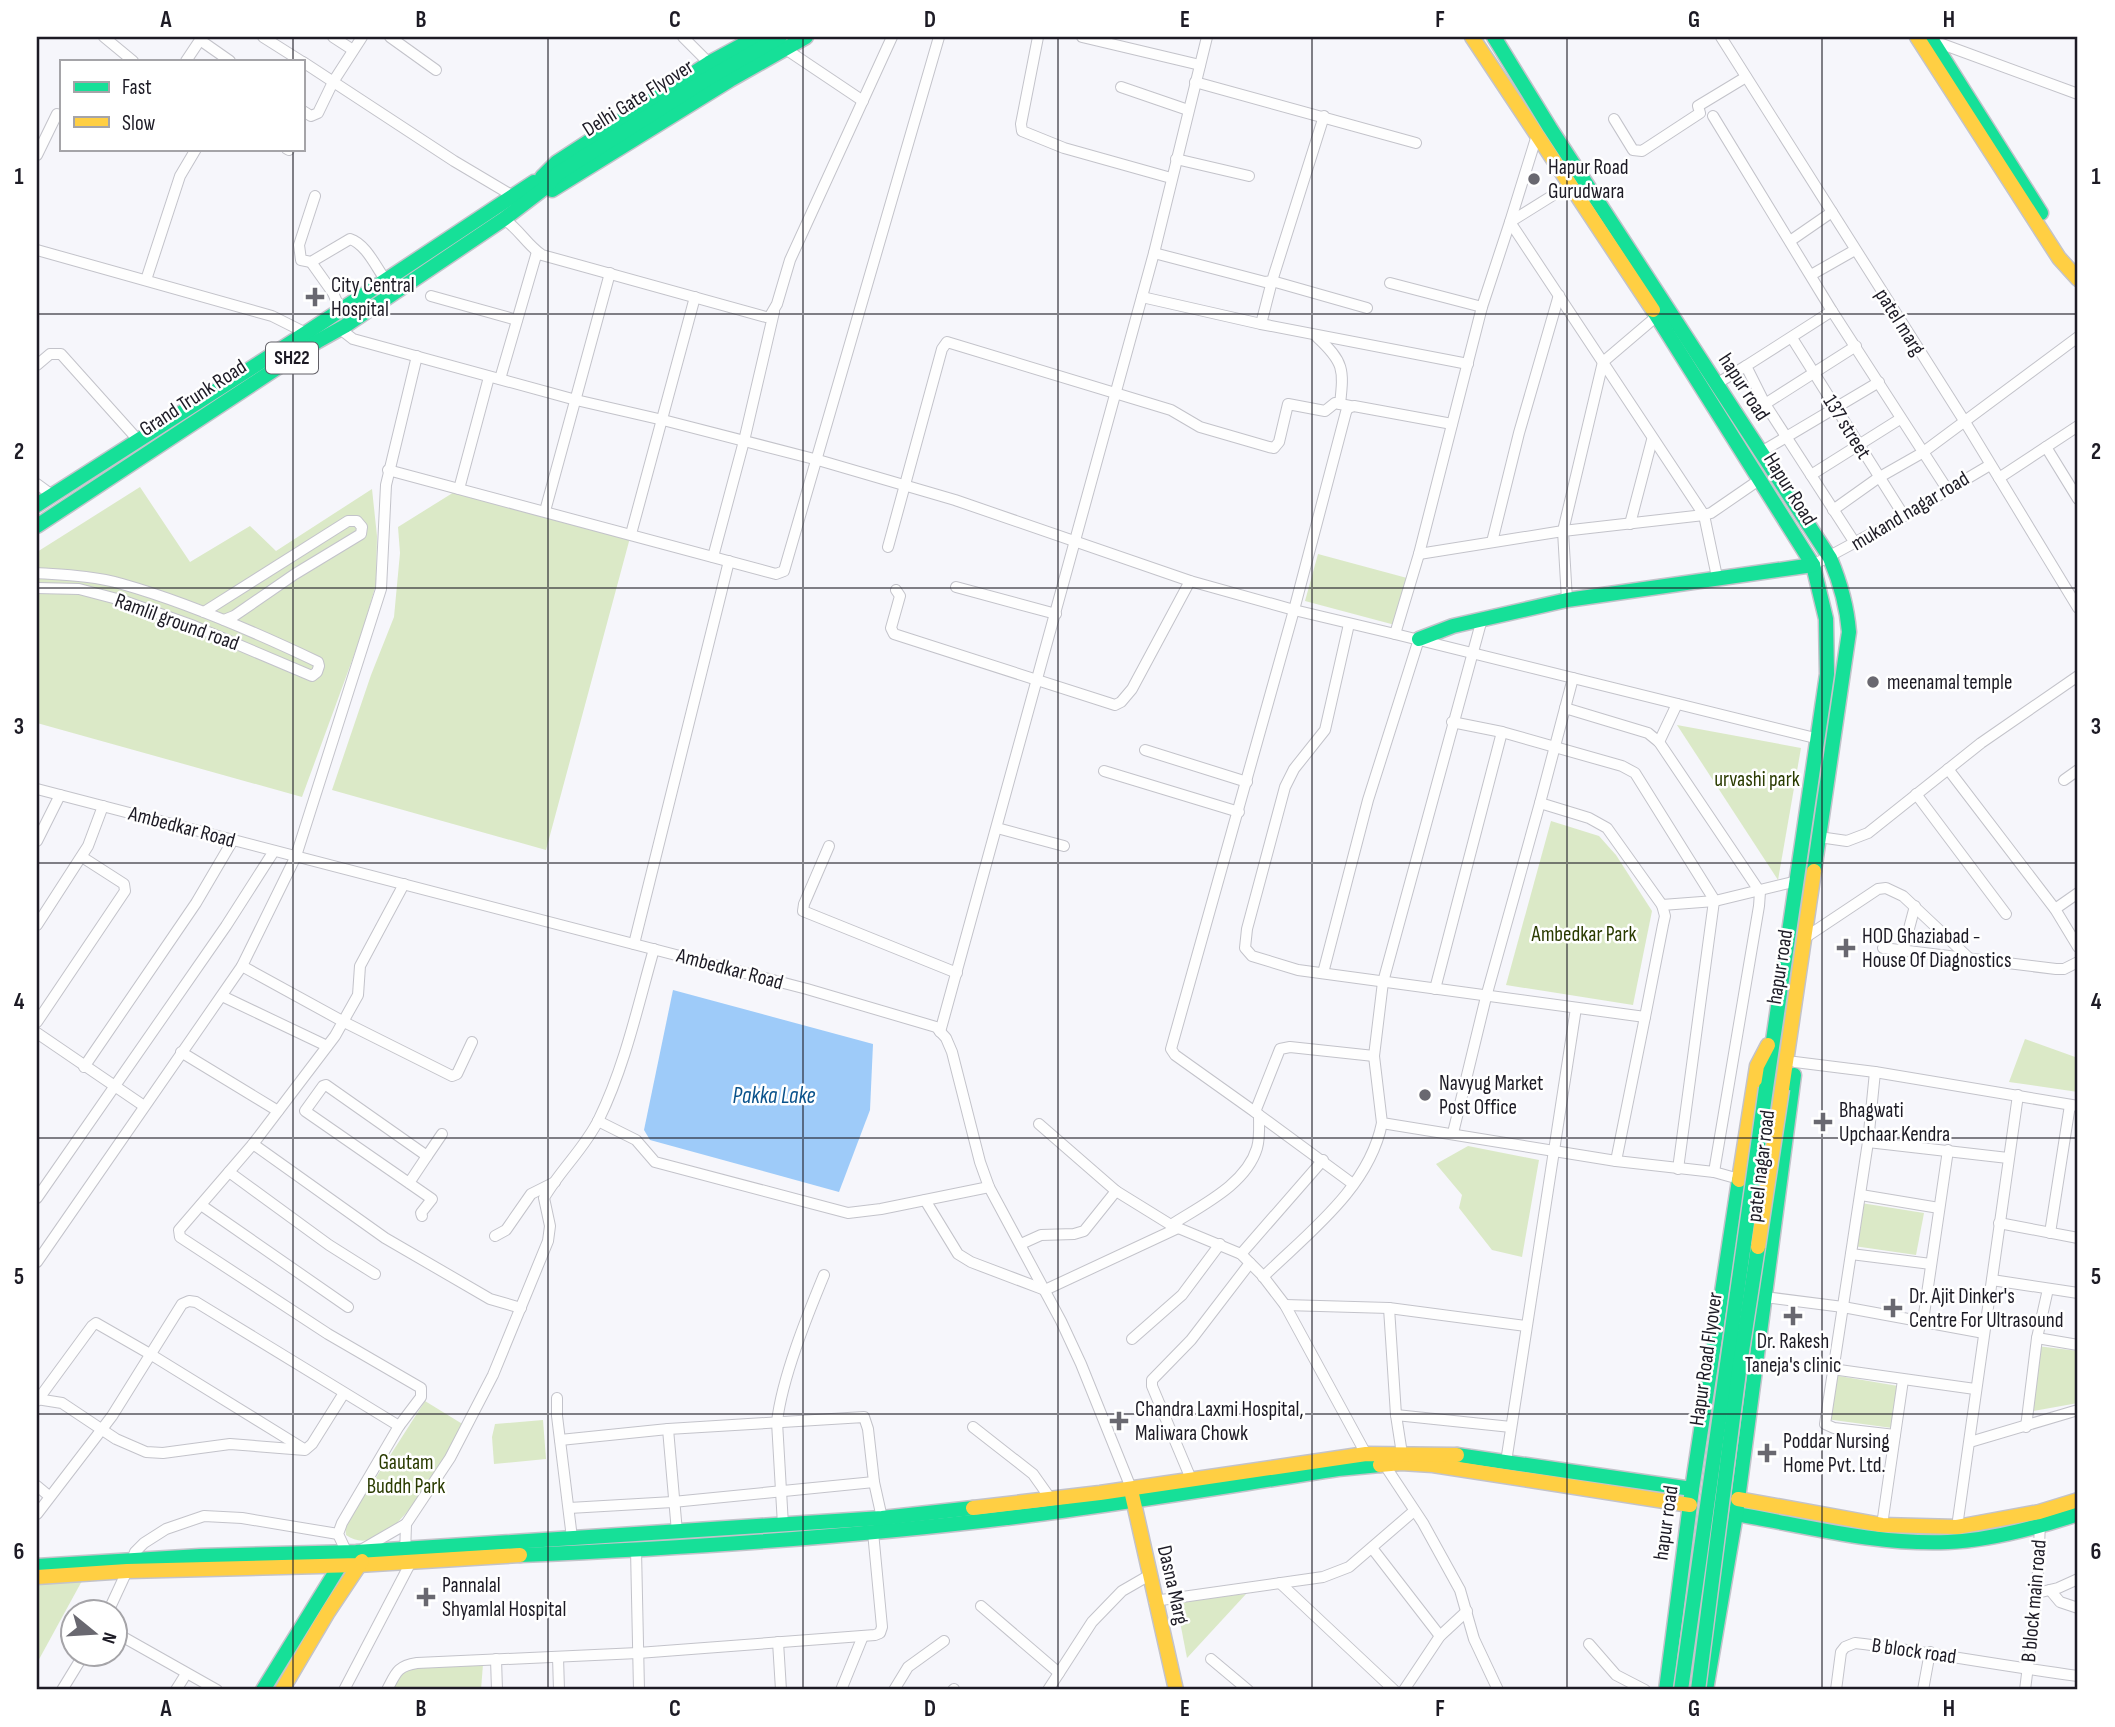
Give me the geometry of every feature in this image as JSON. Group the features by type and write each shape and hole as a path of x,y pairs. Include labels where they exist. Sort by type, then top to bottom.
{"main road":[{"path":"548,179 558,162 709,63 757,37"},
{"name":"Delhi Gate Flyover","path":"548,179 708,79 782,43 806,37"},
{"name":"Hapur Road","path":"1472,37 1657,316 1813,565 1822,592 1828,626 1827,674 1774,1034"},
{"name":"hapur road","path":"1494,37 1550,128 1830,558 1843,592 1849,632 1789,1042"},
{"path":"1926,38 2078,268"},
{"path":"1926,38 2044,235 2059,258 2078,279"},
{"name":"Grand Trunk Road","path":"37,505 386,281 513,196 548,179"},
{"name":"Grand Trunk Road","path":"37,526 318,341 345,326 503,219 548,179"},
{"path":"1419,639 1453,626 1567,600 1813,565"},
{"name":"hapur road","path":"1665,1690 1696,1461 1757,1066 1774,1034"},
{"name":"Hapur Road Flyover","path":"1681,1690 1774,1034"},
{"name":"Hapur Road Flyover","path":"1698,1690 1739,1371 1789,1042"},
{"name":"patel nagar road","path":"1706,1690 1737,1507 1765,1297 1795,1062 1789,1042"},
{"path":"37,1577 201,1556 408,1557 636,1550 873,1532 1024,1516 1191,1479 1366,1454 1449,1454 1692,1489"},
{"path":"1696,1461 1742,1467"},
{"path":"408,1557 572,1538 882,1518 1384,1464 1433,1465 1690,1505"},
{"name":"Dasna Marg","path":"1132,1493 1148,1576 1176,1690"},
{"path":"2040,1520 2078,1500"},
{"path":"1737,1507 1882,1525 1956,1527 2035,1511 2040,1520"},
{"path":"1737,1507 1893,1539 1924,1541 1981,1539 2040,1520 2078,1514"},
{"path":"1685,1538 1731,1545"},
{"path":"263,1690 339,1566 358,1555"},
{"path":"282,1690 358,1555"},
{"path":"37,1566 339,1566"}],"street":[{"path":"103,37 132,60"},
{"path":"263,37 299,60"},
{"path":"333,37 353,50"},
{"path":"304,112 311,117 316,115 333,82 362,37"},
{"path":"390,37 436,70"},
{"path":"683,37 709,63"},
{"path":"713,556 790,260 892,37"},
{"path":"388,470 776,574 784,571 939,37"},
{"path":"1038,37 1021,124 1022,131 1064,148 1171,178"},
{"path":"1082,37 1200,65"},
{"path":"1132,1493 1081,1364 1045,1290 989,1187 952,1052 940,1032 1154,253 1207,37"},
{"name":"patel marg","path":"1721,37 1965,422 2078,608"},
{"path":"187,60 201,38 229,60"},
{"path":"1926,38 2078,94"},
{"path":"782,43 863,101"},
{"path":"304,63 513,196"},
{"path":"1614,119 1633,150 1642,152 1700,113 1698,106 1746,76"},
{"path":"1195,82 1416,143"},
{"path":"1121,87 1188,110"},
{"path":"37,155 57,114"},
{"path":"1261,324 1324,116"},
{"path":"1713,116 1900,419 1947,489"},
{"path":"1395,634 1419,554 1482,307 1536,135"},
{"path":"146,280 180,176 194,150"},
{"path":"1176,159 1249,176"},
{"path":"1510,222 1571,184"},
{"path":"315,196 299,253 301,260 312,262 350,239 362,246 386,281"},
{"path":"1790,241 1832,212"},
{"path":"503,219 515,226 537,252 766,317 775,311"},
{"path":"1510,222 1704,515 1717,577"},
{"path":"37,250 272,316 306,332"},
{"path":"1811,275 1855,250"},
{"path":"459,489 517,320 537,252"},
{"path":"1154,253 1367,307"},
{"path":"312,262 333,293 340,309"},
{"path":"545,511 610,273"},
{"path":"1390,284 1482,307"},
{"path":"1492,542 1519,433 1559,295"},
{"path":"431,296 517,320"},
{"path":"631,534 695,297"},
{"path":"1142,297 1261,324 1468,364"},
{"path":"1716,384 1832,310"},
{"path":"1567,600 1563,531 1603,362 1657,316"},
{"path":"345,326 347,336 417,356 576,400 818,460 955,500 1190,581 1349,624 1819,739"},
{"path":"1316,335 1340,365 1346,412 1239,812 1171,1049 1175,1055 1353,1184"},
{"path":"1833,510 1878,478 1922,453 2078,337"},
{"name":"137 street","path":"1792,338 1904,516"},
{"path":"888,547 942,349 947,342 1171,410 1200,427 1269,447 1274,447 1279,442 1288,404 1325,411 1335,403 1452,424"},
{"path":"1765,404 1856,346"},
{"path":"37,365 50,354 61,354 139,441"},
{"path":"37,1262 242,966 296,856 381,589 388,470 417,356"},
{"path":"1746,366 1765,404 1855,543"},
{"path":"1761,452 1879,382"},
{"path":"1811,475 1900,419"},
{"path":"1999,478 2078,426"},
{"path":"1630,524 1653,440"},
{"path":"2046,447 2078,499"},
{"name":"mukand nagar road","path":"1813,565 1830,558 1990,465"},
{"path":"1419,554 1563,531 1704,515 1759,480"},
{"path":"37,484 52,495"},
{"path":"37,573 83,576 122,584 224,620 361,534 362,527 357,521 348,521 204,612"},
{"path":"634,944 729,561"},
{"path":"897,590 900,596 891,628 894,634 1115,705 1122,702 1132,689 1190,581"},
{"path":"956,587 1056,614"},
{"name":"Ramlil ground road","path":"37,588 79,589 121,600 194,626 312,676 317,672 317,662 224,620"},
{"path":"1263,1277 1327,1215 1353,1184 1369,1161 1382,1123 1374,1056 1383,982 1482,619"},
{"path":"1349,624 1325,730 1294,769 1284,787 1244,942 1245,948 1252,956 1298,970 1645,1017"},
{"path":"1323,973 1372,787 1419,639"},
{"path":"1819,837 1837,842 1857,839 1948,769 2078,676"},
{"path":"1453,1133 1486,997 1573,678"},
{"path":"1659,742 1677,704"},
{"path":"1565,708 1648,733 1659,742 1760,892 1714,1172"},
{"path":"1452,722 1502,732 1622,766 1635,773 1714,901 1678,1169"},
{"path":"1435,989 1502,732"},
{"path":"1145,750 1247,782"},
{"path":"1948,769 2054,909 2078,947"},
{"path":"2064,780 2078,769"},
{"path":"1104,771 1239,812"},
{"name":"Ambedkar Road","path":"37,789 654,949 923,1022 936,1027 940,1032"},
{"path":"1916,794 2006,914"},
{"path":"37,841 60,795"},
{"path":"1540,803 1589,818 1607,828 1662,905 1665,916 1616,1161"},
{"path":"37,925 93,837 103,806"},
{"path":"997,828 1064,846"},
{"path":"84,1067 196,903 233,840"},
{"path":"829,846 803,911 957,973"},
{"path":"37,1199 226,926 274,851"},
{"path":"39,1016 125,891 124,884 82,856"},
{"path":"1662,905 1714,901 1797,881"},
{"path":"338,1534 400,1426 421,1397 421,1388 328,1334 180,1237 179,1230 253,1144 344,1022 360,991 360,966 404,884"},
{"path":"1806,937 1878,890 1886,888 1896,891 1915,906 1970,959"},
{"path":"2054,909 2078,893"},
{"path":"1903,951 1915,906"},
{"path":"1883,947 2056,969 2078,962"},
{"path":"114,1598 135,1552 144,1543 166,1529 204,1516 230,1517 338,1534 358,1555 406,1524 450,1458 492,1375 521,1308 548,1241 550,1227 544,1198 598,1121 630,1033 654,949"},
{"path":"242,966 344,1022 452,1076 457,1074 472,1042"},
{"path":"222,996 327,1046"},
{"path":"1506,1462 1576,1008"},
{"path":"37,1033 144,1106"},
{"path":"925,1200 958,1254 971,1262 1045,1290 1175,1226 1216,1196 1245,1170 1256,1151 1257,1114 1280,1049 1290,1047 1374,1056"},
{"path":"181,1052 278,1111"},
{"path":"1795,1062 1875,1072 2074,1105 2050,1233"},
{"path":"1875,1072 1861,1195 1825,1424 1833,1429 1895,1435"},
{"path":"298,1085 314,1097"},
{"path":"422,1216 421,1213 432,1199 306,1111 314,1097 326,1085 427,1156"},
{"path":"1956,1527 2018,1095"},
{"path":"598,1121 636,1140 655,1162 849,1213 862,1213 989,1187"},
{"path":"1382,1123 1616,1161 1714,1172 1739,1179"},
{"path":"1039,1124 1116,1191 1175,1226 1241,1254 1250,1263 1285,1305 1366,1454"},
{"path":"409,1183 442,1134"},
{"path":"1868,1142 2008,1158"},
{"path":"253,1144 385,1238 490,1299 521,1308"},
{"path":"1923,1321 1948,1150"},
{"path":"1241,1254 1323,1160"},
{"path":"229,1172 329,1245 375,1274"},
{"path":"495,1236 506,1230 528,1197 556,1181"},
{"path":"1021,1244 1041,1235 1084,1231 1116,1191"},
{"path":"1861,1195 1939,1208"},
{"path":"201,1205 348,1307"},
{"path":"1999,1223 2078,1238"},
{"path":"1132,1339 1182,1295 1220,1244"},
{"path":"1851,1254 1931,1264"},
{"path":"1191,1479 1152,1380 1191,1340 1250,1263"},
{"path":"783,1525 777,1422 785,1384 824,1275"},
{"path":"1992,1280 2078,1293"},
{"path":"2026,1427 2037,1338 2048,1289"},
{"path":"1765,1297 1843,1307 1984,1333"},
{"path":"37,1514 102,1429 182,1304 189,1301 196,1302 400,1426"},
{"path":"1285,1305 1389,1308 1526,1326"},
{"path":"1389,1308 1396,1415 1402,1454"},
{"path":"305,1450 150,1354 96,1324 37,1400 61,1403 138,1450 155,1453 230,1444 305,1450 312,1444 344,1393"},
{"path":"2037,1338 2078,1345"},
{"path":"1832,1369 1975,1389"},
{"path":"1882,1525 1903,1380"},
{"path":"557,1398 556,1416 572,1538"},
{"path":"1970,1442 2078,1410"},
{"path":"1396,1415 1511,1427"},
{"path":"560,1440 668,1429 864,1417 882,1518"},
{"path":"973,1427 1033,1474 1050,1499"},
{"path":"668,1429 677,1532"},
{"path":"1384,1464 1415,1511 1460,1590 1479,1653 1497,1690"},
{"path":"569,1508 673,1502 874,1482"},
{"path":"37,1486 49,1496"},
{"path":"1154,1601 1338,1573 1349,1567 1415,1511"},
{"name":"B block main road","path":"2025,1690 2037,1593 2040,1520"},
{"path":"344,1690 408,1557 406,1524"},
{"path":"387,1690 405,1665 638,1653 875,1635 880,1633 882,1627 873,1532"},
{"path":"1372,1548 1440,1636"},
{"path":"636,1550 639,1690"},
{"path":"1048,1690 1092,1622 1122,1591 1148,1576"},
{"path":"2037,1593 2050,1591 2078,1579"},
{"path":"1280,1583 1394,1690"},
{"path":"2050,1591 2060,1602 2078,1608"},
{"path":"981,1606 1059,1673"},
{"path":"1405,1690 1440,1636 1467,1611"},
{"path":"841,1690 863,1636"},
{"path":"130,1641 217,1690"},
{"path":"894,1690 908,1667 944,1641"},
{"path":"778,1642 781,1690"},
{"name":"B block road","path":"1836,1690 1841,1652 1855,1643 2078,1676"},
{"path":"1589,1644 1616,1675 1645,1690"},
{"path":"1923,1690 1930,1652"},
{"path":"558,1657 559,1690"},
{"path":"496,1659 497,1690"},
{"path":"1211,1659 1248,1690"},
{"path":"62,1690 75,1668"},
{"path":"176,1690 186,1674"}],"green space":[{"path":"140,487 190,562 250,526 276,551 372,489 377,536 376,584 361,636 302,797 37,723 37,552"},
{"path":"459,489 631,534 546,850 332,790 394,617 400,553 398,527"},
{"path":"1318,554 1407,578 1395,625 1305,601"},
{"name":"urvashi park","path":"1677,725 1801,748 1778,880"},
{"name":"Ambedkar Park","path":"1551,821 1599,836 1616,855 1652,911 1633,1005 1506,985"},
{"path":"2025,1039 2078,1058 2078,1092 2009,1082"},
{"path":"1468,1146 1539,1160 1522,1257 1492,1250 1459,1208 1462,1195 1436,1164"},
{"path":"1861,1203 1924,1213 1916,1255 1854,1246"},
{"path":"2037,1346 2078,1351 2078,1403 2028,1412"},
{"path":"1833,1375 1898,1386 1892,1428 1826,1419"},
{"name":"Gautam Buddh Park","path":"425,1401 464,1425 444,1459 415,1503 398,1522 380,1535 363,1541 346,1535 345,1526"},
{"path":"543,1420 546,1459 494,1464 492,1437 495,1424"},
{"path":"37,1579 83,1579 73,1598 60,1598 60,1621 37,1663"},
{"path":"1246,1594 1187,1658 1176,1601"},
{"path":"483,1664 481,1690 391,1690 405,1668"}],"water":[{"name":"Pakka Lake","path":"673,990 873,1044 870,1110 839,1192 650,1140 644,1130"}],"traffic: fast":[{"path":"542,177 557,162 709,63 757,37"},
{"path":"37,526 504,219 546,187 557,174 707,79 780,37"},
{"path":"546,187 552,190 730,80 806,37"},
{"path":"1494,37 1834,567 1845,603 1849,632 1814,871"},
{"path":"1930,37 2041,213"},
{"path":"37,505 306,333 534,182"},
{"path":"1653,310 1813,565 1826,619 1827,674 1766,1088"},
{"path":"1419,639 1453,626 1567,600 1813,565"},
{"path":"1706,1690 1736,1514 1794,1075"},
{"path":"1681,1690 1766,1088"},
{"path":"1666,1690 1692,1489 1739,1180"},
{"path":"1698,1690 1739,1371 1758,1247"},
{"path":"1457,1455 1692,1489"},
{"path":"520,1555 772,1541 898,1530 1023,1516 1380,1465"},
{"path":"37,1566 200,1556 356,1552 882,1518 973,1508"},
{"path":"1736,1514 1841,1534 1921,1542 1964,1541 1997,1536 2078,1514"},
{"path":"263,1690 343,1560"}],"traffic: slow":[{"path":"1472,37 1653,310"},
{"path":"1917,37 2059,258 2078,279"},
{"path":"1782,1089 1814,871"},
{"path":"1739,1180 1757,1066 1768,1045"},
{"path":"1758,1247 1782,1089"},
{"path":"973,1508 1100,1493 1366,1454 1457,1455"},
{"path":"1380,1465 1433,1465 1690,1505"},
{"path":"1131,1490 1176,1690"},
{"path":"1738,1499 1882,1525 1957,1527 2039,1512 2078,1500"},
{"path":"37,1577 127,1571 358,1565 520,1555"},
{"path":"282,1690 362,1561"}],"place":[{"name":"Hapur Road Gurudwara","path":"1534,179"},
{"name":"City Central Hospital","path":"315,297"},
{"name":"meenamal temple","path":"1873,682"},
{"name":"HOD Ghaziabad - House Of Diagnostics","path":"1846,948"},
{"name":"Navyug Market Post Office","path":"1425,1095"},
{"name":"Bhagwati Upchaar Kendra","path":"1823,1122"},
{"name":"Dr. Ajit Dinker's Centre For Ultrasound","path":"1893,1308"},
{"name":"Dr. Rakesh Taneja's clinic","path":"1793,1316"},
{"name":"Chandra Laxmi Hospital, Maliwara Chowk","path":"1119,1421"},
{"name":"Poddar Nursing Home Pvt. Ltd.","path":"1767,1453"},
{"name":"Pannalal Shyamlal Hospital","path":"426,1597"}]}
